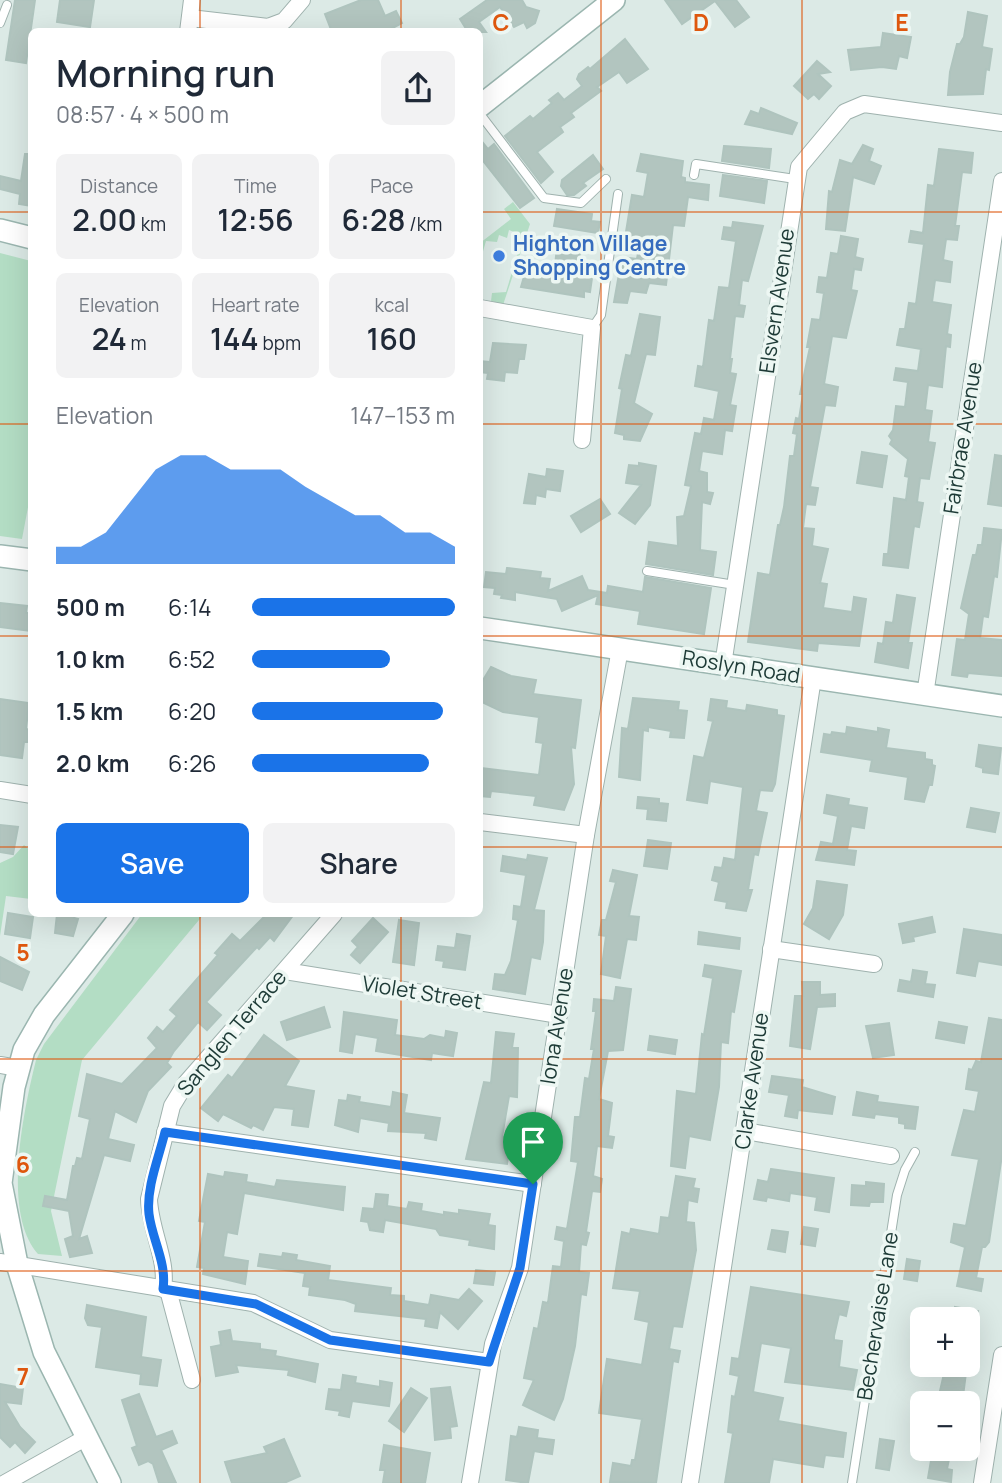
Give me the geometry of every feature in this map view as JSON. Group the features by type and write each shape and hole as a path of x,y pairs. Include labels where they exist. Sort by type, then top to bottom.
{"street":[{"path":"189,12 268,27 284,21 302,0"},
{"path":"483,104 614,0"},
{"name":"Elsvern Avenue","path":"723,664 795,179 805,156 845,112 864,104 1002,123"},
{"name":"Fairbrae Avenue","path":"925,695 1002,181"},
{"path":"0,230 28,237"},
{"path":"483,309 592,328 582,440"},
{"path":"0,555 28,559"},
{"name":"Roslyn Road","path":"483,628 1002,706"},
{"name":"Iona Avenue","path":"470,1483 489,1362 520,1268 586,835 620,649"},
{"name":"Clarke Avenue","path":"690,1483 813,678"},
{"path":"0,790 28,794"},
{"path":"483,822 586,835"},
{"path":"110,1483 44,1352 8,1263 1,1183 9,1066 44,1015 121,917"},
{"name":"Sanglen Terrace","path":"192,1380 166,1290 151,1225 149,1199 165,1132 177,1094 331,917"},
{"path":"771,949 874,964"},
{"name":"Violet Street","path":"285,971 559,1015"},
{"path":"745,1131 891,1156"},
{"path":"165,1132 533,1184"},
{"path":"8,1263 256,1304 330,1340 489,1362"},
{"path":"982,1483 1002,1355"},
{"path":"5,1483 87,1437"}],"lane":[{"path":"0,23 7,5"},
{"path":"483,118 544,198 581,203 606,179"},
{"path":"694,175 695,164 795,179"},
{"path":"592,328 601,315 618,194"},
{"path":"647,572 735,584"},
{"name":"Bechervaise Lane","path":"852,1483 897,1195 905,1170 915,1152"}],"green space":[{"path":"513,202 530,224 502,308 494,307 495,302 491,301 492,293 506,292 521,242 512,239 514,232 509,230 507,238 499,235 497,242 486,241 483,252 483,241 511,219 504,209"},
{"path":"0,253 28,260 28,507 22,539 0,536"},
{"path":"24,845 28,848 28,899 6,896 0,936 0,863 13,857"},
{"path":"140,917 201,917 82,1060 51,1211 62,1256 38,1254 27,1236 20,1213 18,1188 22,1132 36,1060 44,1044"}],"building":[{"path":"15,0 35,0 31,28 28,28 26,63 6,60"},
{"path":"60,0 94,0 90,27 57,22"},
{"path":"361,0 378,0 385,16 396,11 402,23 393,28 330,28 325,14"},
{"path":"487,0 522,0 526,7 539,11 535,23 527,28 524,22 514,27 500,7 479,22 486,32 483,32 483,28 466,28 460,19"},
{"path":"665,0 736,0 749,17 735,27 715,1 682,24"},
{"path":"968,12 987,16 982,47 992,49 989,70 986,69 983,94 948,95 950,72 957,44 960,44 964,37"},
{"path":"883,33 911,37 907,58 899,56 896,69 882,67 851,70 848,50 881,47"},
{"path":"625,39 648,69 627,83 619,72 597,87 601,91 571,113 574,117 560,127 563,132 537,152 553,172 541,183 505,136 530,116 533,119 552,103 549,100 558,93 564,100 582,86 577,79 579,74 588,67 590,69"},
{"path":"817,61 830,72 818,74 831,86 819,99 814,94 808,99 794,86"},
{"path":"761,108 797,123 792,134 745,124 751,111 759,114"},
{"path":"483,143 488,149 494,144 534,198 520,208 483,161"},
{"path":"863,145 873,149 869,161 881,166 874,184 853,177 845,231 826,229 829,191 832,192 840,160 852,164"},
{"path":"724,146 771,149 769,168 722,161"},
{"path":"939,149 973,153 971,173 962,172 955,226 959,226 957,240 946,239 943,260 952,262 950,282 935,280 932,302 951,305 947,334 951,335 950,347 946,346 942,387 928,385 925,410 932,411 928,442 935,443 929,479 920,478 917,502 923,503 919,527 914,526 908,568 883,565 884,554 888,554 894,498 906,500 909,477 905,476 908,459 890,444 892,440 889,436 893,430 896,406 905,407 908,382 894,380 896,368 918,371 921,349 897,345 900,329 905,329 909,303 916,304 924,244 909,242 911,231 923,233 928,185 934,186"},
{"path":"25,154 28,154 28,205 19,204 20,194 0,189 0,176 21,181"},
{"path":"641,154 683,161 681,177 685,178 685,182 709,185 708,200 688,197 684,226 673,225 666,285 649,283 646,293 630,291 627,303 614,302 622,257 637,259 640,241 625,238 632,195 644,197 648,173 637,171"},
{"path":"593,155 603,169 583,183 586,186 574,195 567,195 561,186 562,180"},
{"path":"723,175 767,181 764,203 720,196"},
{"path":"557,209 592,214 591,221 600,222 598,233 554,226"},
{"path":"733,222 763,226 748,281 742,280 739,305 745,306 743,317 735,316 730,359 730,373 736,374 730,405 736,406 732,431 725,430 722,454 702,451 699,471 707,473 707,492 713,493 710,504 702,502 700,550 716,552 713,575 646,564 649,542 678,546 677,517 684,516 691,486 685,485 695,433 701,434 704,418 714,420 719,391 695,386 698,366 703,367 709,320 714,321 719,287 729,288 736,241 722,239 724,227 732,228"},
{"path":"841,236 858,239 855,257 863,259 861,270 854,269 851,290 857,291 846,338 832,336 824,384 838,387 835,406 825,405 810,487 818,488 815,505 806,504 803,528 814,529 812,546 828,549 820,583 827,584 823,608 852,612 854,597 866,599 859,646 818,643 817,651 748,642 758,573 770,575 778,525 784,507 790,456 794,456 797,434 793,433 796,418 799,419 803,394 800,394 810,347 807,347 812,319 820,320 824,293 817,292 819,277 827,278 831,253 838,254"},
{"path":"557,248 580,251 579,262 594,264 590,292 584,291 584,297 521,287 528,263 555,265"},
{"path":"640,314 660,317 655,355 646,354 634,403 652,414 640,441 624,439 624,435 615,433 622,389 619,388 626,355 631,356"},
{"path":"493,343 526,345 524,359 519,359 517,373 505,372 504,381 487,379 488,373 483,372 483,361 490,362"},
{"path":"862,452 887,456 882,487 857,483"},
{"path":"995,455 1002,456 1002,506 988,504"},
{"path":"639,463 656,466 650,505 635,524 619,513 641,485 626,483 629,465 639,466"},
{"path":"547,469 563,471 560,491 546,489 545,497 536,495 535,504 524,503 529,474 546,477"},
{"path":"600,499 610,514 581,532 571,516"},
{"path":"984,528 1002,530 997,577 994,576 988,617 983,616 980,638 1002,640 1002,676 968,673 967,677 952,675 957,639 965,640 969,614 961,608 973,555 976,555 978,545 982,545"},
{"path":"507,568 541,572 540,578 550,579 548,591 582,576 588,590 607,593 608,586 643,592 645,577 711,588 704,634 638,624 640,611 596,604 598,595 562,611 557,599 515,592 515,600 501,598 502,595 494,594 495,588 484,587 486,572 506,574"},
{"path":"897,595 915,598 908,643 912,643 908,668 875,662 878,643 883,644 886,622 893,623"},
{"path":"0,603 27,606 28,630 0,627"},
{"path":"491,667 511,676 536,680 533,694 581,700 575,748 571,747 574,784 564,810 534,805 536,796 491,791 490,797 483,796 483,768 539,775 543,743 536,742 539,717 503,712 483,702 483,680"},
{"path":"633,698 679,702 678,710 687,711 684,738 670,737 671,731 648,727 648,731 643,730 640,780 619,777 622,728 628,729"},
{"path":"0,699 28,703 28,742 24,742 22,758 0,755"},
{"path":"711,699 727,701 726,708 746,711 747,705 777,710 777,715 784,716 775,784 772,791 760,790 756,811 767,813 758,855 754,854 748,890 752,890 746,911 726,908 727,902 715,900 719,882 712,880 715,867 722,868 724,858 735,860 743,787 710,781 707,803 687,800 694,756 704,758 713,721 708,720"},
{"path":"847,727 878,732 878,728 889,730 886,748 925,753 925,759 932,760 932,765 935,766 932,785 929,785 924,802 905,799 908,777 870,771 872,760 821,752 824,734 846,734"},
{"path":"979,745 1001,748 998,774 983,772 983,768 976,766"},
{"path":"827,795 849,799 848,805 867,808 864,828 851,826 847,850 856,851 854,865 816,860 821,842 833,844 838,816 824,813"},
{"path":"638,797 659,799 659,803 668,804 666,821 647,819 648,809 637,808"},
{"path":"971,808 999,813 995,832 967,827"},
{"path":"0,825 18,827 13,854 0,852"},
{"path":"648,840 671,843 667,869 644,866"},
{"path":"528,855 547,858 534,910 544,911 543,942 540,959 531,957 525,994 493,989 495,974 505,975 511,961 518,920 513,919 514,906 521,907 526,875 501,871 503,856 527,860"},
{"path":"613,870 637,875 629,916 639,917 636,940 627,939 620,978 601,974 606,936 599,935 616,882 610,881"},
{"path":"817,881 847,885 843,915 829,939 804,924 813,908"},
{"path":"8,913 33,917 30,938 5,934"},
{"path":"57,917 78,919 73,936 55,933"},
{"path":"264,917 292,917 274,941 270,937 259,949 257,947 206,1002 221,1015 207,1030 198,1022 174,1051 167,1063 171,1067 148,1091 136,1122 115,1111 108,1139 134,1145 130,1161 104,1155 79,1239 87,1236 92,1253 70,1257 65,1239 73,1236 69,1211 43,1206 45,1196 67,1200 73,1166 77,1158 82,1159 90,1119 79,1116 87,1074 122,1084 157,1048 148,1038 157,1027 163,1032 177,1016 170,1010 218,955 215,953 232,934 240,941"},
{"path":"932,917 935,932 913,937 914,941 903,943 899,924"},
{"path":"373,918 388,932 360,963 351,955 358,947 352,941"},
{"path":"399,920 419,923 414,965 393,962"},
{"path":"964,929 1002,935 1002,965 978,961 975,976 957,973"},
{"path":"699,932 740,938 739,949 698,944"},
{"path":"457,934 470,936 465,970 443,967 444,961 436,960 438,946 455,948"},
{"path":"0,957 29,972 22,990 0,981"},
{"path":"705,965 741,971 734,1012 731,1011 728,1043 721,1042 719,1087 710,1140 689,1136 685,1168 671,1166 677,1091 696,1094 702,1034 704,1035 713,978 703,976"},
{"path":"913,970 927,972 925,984 935,985 933,997 898,991 900,980 911,982"},
{"path":"802,982 820,982 820,995 835,994 835,1006 817,1007 810,1049 790,1046 795,996 803,996"},
{"path":"616,987 631,989 623,1050 608,1051 599,1099 612,1103 608,1136 614,1137 612,1148 597,1146 593,1176 602,1179 600,1192 592,1191 586,1232 589,1233 586,1245 581,1244 579,1272 589,1273 586,1295 581,1294 575,1346 563,1399 554,1420 523,1405 534,1380 524,1378 534,1328 538,1329 543,1302 548,1303 553,1266 561,1267 564,1241 555,1239 557,1227 567,1229 572,1199 578,1162 571,1161 575,1117 580,1117 585,1078 589,1079 594,1049 591,1049 596,1011 593,1011 594,999 614,1001"},
{"path":"324,1007 330,1027 287,1040 281,1022"},
{"path":"344,1012 397,1020 395,1035 424,1039 430,1035 445,1038 446,1031 457,1033 453,1056 432,1053 431,1060 376,1051 378,1038 355,1034 352,1053 340,1051"},
{"path":"989,1018 1002,1020 1002,1155 989,1242 982,1247 976,1278 983,1279 981,1291 957,1286 965,1247 951,1242 954,1224 966,1226 979,1159 952,1155 964,1110 975,1112 979,1091 966,1089 969,1069 972,1070 976,1061 981,1062"},
{"path":"939,1022 967,1027 964,1043 936,1038"},
{"path":"889,1023 894,1055 873,1058 866,1026"},
{"path":"496,1032 514,1034 512,1048 518,1048 517,1097 509,1096 502,1137 511,1138 507,1164 466,1159 484,1082 491,1083"},
{"path":"264,1035 299,1061 285,1086 314,1091 308,1127 292,1125 294,1109 274,1107 263,1130 253,1125 251,1128 223,1114 218,1121 201,1108 228,1075 232,1078"},
{"path":"650,1036 677,1040 675,1054 648,1050"},
{"path":"772,1076 803,1080 802,1087 835,1097 832,1114 798,1110 797,1118 785,1116 789,1095 769,1092"},
{"path":"393,1092 407,1095 404,1113 440,1118 436,1140 425,1138 426,1133 388,1131 389,1123 360,1118 358,1132 335,1125 339,1100 347,1101 348,1095 360,1097 359,1102 391,1107"},
{"path":"857,1092 878,1096 877,1102 918,1107 915,1129 905,1128 905,1124 899,1123 899,1117 853,1115"},
{"path":"771,1169 834,1178 829,1212 815,1210 817,1197 790,1193 789,1201 767,1197 766,1201 754,1199 758,1180 768,1182"},
{"path":"225,1172 247,1175 246,1182 275,1187 277,1180 345,1187 343,1210 244,1193 237,1234 227,1232 223,1257 248,1261 245,1284 203,1274 204,1268 197,1267 205,1222 199,1221 208,1174 224,1177"},
{"path":"676,1176 695,1179 693,1188 699,1189 697,1202 688,1200 686,1222 694,1223 696,1250 682,1327 673,1326 669,1349 680,1351 678,1362 673,1361 656,1483 610,1482 613,1463 631,1466 632,1460 635,1460 642,1419 599,1413 607,1359 642,1365 649,1322 635,1319 640,1291 613,1288 622,1232 630,1234 631,1229 659,1234 661,1217 669,1218"},
{"path":"866,1182 884,1184 883,1202 870,1202 869,1206 851,1205 852,1185 866,1186"},
{"path":"376,1194 388,1195 387,1206 407,1209 409,1202 422,1204 421,1211 444,1215 444,1212 459,1214 459,1210 490,1214 488,1225 495,1226 494,1249 469,1245 470,1240 440,1235 436,1229 385,1220 383,1232 370,1230 368,1222 361,1221 363,1208 374,1209"},
{"path":"804,1227 818,1229 815,1246 801,1244"},
{"path":"772,1230 788,1232 785,1252 768,1249"},
{"path":"283,1253 297,1255 296,1260 330,1266 328,1280 391,1288 390,1295 404,1296 404,1301 429,1305 431,1295 459,1300 469,1289 482,1301 458,1329 440,1312 437,1328 425,1326 426,1319 355,1311 356,1304 345,1300 309,1295 310,1287 303,1286 305,1273 258,1266 260,1254 282,1257"},
{"path":"907,1259 920,1261 917,1281 904,1279"},
{"path":"476,1270 495,1272 493,1285 474,1283"},
{"path":"751,1287 849,1302 846,1316 839,1314 834,1340 842,1341 839,1367 857,1370 853,1390 785,1382 791,1348 761,1343 753,1392 783,1398 778,1421 846,1433 843,1457 825,1455 823,1467 773,1459 769,1483 725,1483 733,1433 728,1432 732,1396 735,1397 739,1376 730,1374 732,1358 739,1359"},
{"path":"87,1305 146,1317 141,1357 161,1360 157,1386 140,1384 141,1374 96,1367 102,1327 88,1325 85,1318"},
{"path":"230,1330 232,1341 260,1344 260,1349 276,1351 275,1356 318,1364 315,1382 288,1375 289,1370 236,1365 238,1372 216,1376 211,1347 221,1345 219,1332"},
{"path":"343,1375 356,1377 355,1383 380,1387 380,1381 392,1383 389,1406 352,1401 349,1417 339,1415 340,1411 326,1409 329,1389 341,1390"},
{"path":"943,1377 965,1377 964,1391 940,1391"},
{"path":"0,1384 23,1388 21,1404 5,1402 20,1427 35,1442 25,1453 15,1442 10,1447 0,1437"},
{"path":"450,1387 457,1426 450,1427 451,1438 435,1440 431,1389"},
{"path":"411,1388 427,1398 404,1432 389,1421"},
{"path":"139,1394 156,1437 172,1431 177,1443 161,1450 176,1483 159,1483 153,1464 148,1461 139,1465 132,1448 137,1446 122,1400"},
{"path":"519,1427 538,1430 537,1438 554,1440 552,1454 534,1451 528,1483 506,1480 511,1436 517,1437"},
{"path":"284,1439 300,1476 284,1483 232,1483 225,1462 267,1453 264,1447"},
{"path":"880,1439 894,1441 889,1470 876,1468"},
{"path":"384,1445 430,1453 425,1483 383,1483 385,1470 380,1470"},
{"path":"931,1461 949,1461 947,1469 952,1470 951,1482 928,1478"}],"place":[{"name":"Highton Village Shopping Centre","path":"499,256"}],"route":[{"path":"165,1132 533,1184 520,1268 489,1362 330,1340 256,1304 163,1289 164,1273 149,1214 149,1199 165,1132"}]}
